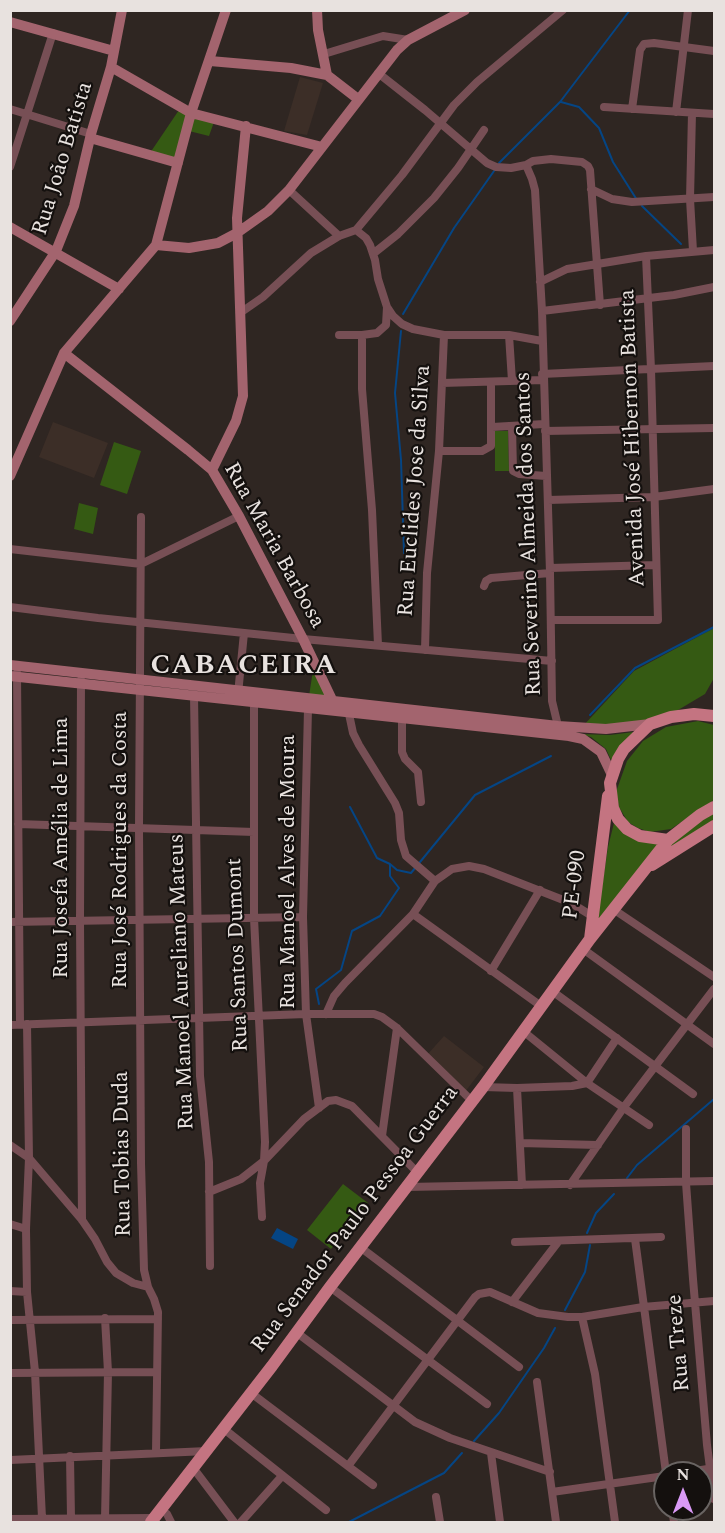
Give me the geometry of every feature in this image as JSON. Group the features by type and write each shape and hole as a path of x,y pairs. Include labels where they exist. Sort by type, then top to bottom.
{"main road":[{"name":"Rua João Batista","path":"10,321 56,252 74,206 90,136 111,67 122,10"},
{"path":"10,476 64,353 156,245 191,113 226,10"},
{"path":"317,10 318,30 327,75"},
{"path":"156,245 189,248 218,243 237,233 268,211 289,190 378,73 408,40 465,10"},
{"path":"10,22 114,51"},
{"path":"210,61 291,68 327,75 358,99"},
{"path":"111,67 191,113 322,147"},
{"path":"212,470 242,405 237,233 246,126"},
{"path":"90,136 178,163"},
{"path":"10,227 118,289"},
{"name":"Rua Maria Barbosa","path":"64,353 212,470 303,639 336,707"},
{"path":"14,671 402,714 606,729 650,724"},
{"path":"141,685 194,696 238,695"},
{"path":"254,697 308,709 336,707 349,714 402,714 583,739 601,752 611,779 614,812 627,829 640,836 668,840"},
{"name":"PE-090","path":"587,944 611,779 618,759 624,749 650,724 671,717 694,714 714,716"},
{"name":"PE-090","path":"587,944 668,840 714,807"},
{"name":"PE-090","path":"644,871 714,826"},
{"name":"Rua Senador Paulo Pessoa Guerra","path":"156,1517 483,1087 587,944"}],"street":[{"path":"240,313 263,297 311,253 339,236 356,230 402,176 454,105 477,82 563,10"},
{"path":"676,112 688,10"},
{"path":"10,167 53,33"},
{"path":"324,54 383,36 408,40"},
{"path":"632,109 640,50 644,44 714,51"},
{"path":"378,73 487,163 503,168 551,159 582,162 590,170 600,305"},
{"path":"604,107 714,114"},
{"path":"10,109 90,136"},
{"path":"692,113 690,199 693,251"},
{"path":"374,253 398,234 434,198 484,130"},
{"name":"Rua Severino Almeida dos Santos","path":"526,165 535,190 542,311 552,701 558,726"},
{"path":"591,189 621,201 655,202 714,197"},
{"path":"289,190 339,236"},
{"path":"356,230 366,238 374,253 378,279 387,307 402,324 444,336 509,335 542,341"},
{"path":"540,282 567,269 646,256 714,250"},
{"name":"Avenida José Hibernon Batista","path":"551,620 658,620 646,256"},
{"path":"542,311 600,305 714,287"},
{"path":"339,335 362,336 378,333 386,325 387,307"},
{"path":"509,335 512,381"},
{"name":"Rua Euclides Jose da Silva","path":"362,336 362,389 372,510 378,645"},
{"name":"Rua Euclides Jose da Silva","path":"425,650 427,573 439,451 444,336"},
{"path":"442,383 512,381 714,366"},
{"path":"439,451 488,449 492,442 490,382"},
{"path":"512,426 513,471 519,474 546,476"},
{"path":"492,427 652,430 714,428"},
{"path":"548,500 654,497 714,489"},
{"path":"10,549 141,564 238,516"},
{"name":"Rua José Rodrigues da Costa","path":"141,517 139,828 141,1020"},
{"path":"484,586 491,578 550,571 656,565"},
{"path":"10,607 303,639 552,661"},
{"path":"238,695 244,633"},
{"path":"14,671 14,778 18,824 29,1158 26,1229 27,1292 35,1372 42,1518"},
{"name":"Rua Josefa Amélia de Lima","path":"81,678 82,1220"},
{"name":"Rua Manoel Aureliano Mateus","path":"194,696 200,1076 209,1162 210,1266"},
{"name":"Rua Santos Dumont","path":"254,697 254,918 264,1161 260,1183 262,1218"},
{"name":"Rua Manoel Alves de Moura","path":"308,709 303,918 306,1014 319,1108"},
{"path":"349,714 353,733 359,746 395,803 399,813 401,840 406,856 435,881"},
{"path":"402,714 402,752 405,759 418,772 421,802"},
{"path":"18,824 254,832"},
{"path":"326,1014 334,996 345,983 413,914 435,881 452,869 469,866 484,869 571,903 592,916"},
{"path":"491,971 540,890"},
{"path":"614,909 714,977"},
{"path":"413,914 541,1006"},
{"path":"10,922 303,918"},
{"path":"587,944 714,1044"},
{"path":"570,1185 624,1107 714,989"},
{"path":"552,991 693,1094"},
{"path":"10,1025 306,1014 374,1014 397,1028 472,1101"},
{"name":"Rua Tobias Duda","path":"141,1020 144,1270 148,1287 157,1304 158,1319 156,1452"},
{"path":"382,1136 397,1028"},
{"path":"524,1030 586,1083 649,1125"},
{"path":"483,1087 572,1086 586,1083 617,1038"},
{"path":"517,1088 522,1185"},
{"path":"209,1192 241,1179 264,1161 290,1133 319,1108 328,1101 336,1100 352,1106 418,1173"},
{"name":"Rua Treze","path":"686,1129 686,1183 695,1303 711,1461"},
{"path":"520,1143 598,1145"},
{"path":"10,1145 29,1158 82,1220 107,1263 116,1273 134,1283 148,1287"},
{"path":"407,1187 714,1181"},
{"path":"10,1224 26,1229"},
{"path":"515,1242 661,1237"},
{"path":"635,1239 663,1461"},
{"path":"512,1302 558,1242"},
{"path":"360,1247 519,1367"},
{"path":"330,1287 487,1404"},
{"path":"10,1291 27,1292"},
{"path":"348,1466 392,1405 479,1294 490,1292 549,1315 582,1317 643,1307 714,1301"},
{"path":"582,1317 595,1374 615,1522"},
{"path":"105,1318 108,1372 105,1519"},
{"path":"10,1320 158,1319"},
{"path":"296,1332 392,1405 432,1430 491,1453 550,1472"},
{"path":"10,1373 157,1372"},
{"path":"537,1382 556,1522"},
{"path":"251,1393 373,1485"},
{"path":"224,1429 326,1510"},
{"path":"10,1460 207,1451"},
{"path":"491,1453 500,1522"},
{"path":"70,1456 71,1518"},
{"path":"194,1469 234,1522"},
{"path":"241,1522 282,1476"},
{"path":"552,1491 653,1476"},
{"name":"Rua Treze","path":"713,1484 714,1499"},
{"path":"436,1497 440,1522"},
{"path":"10,1519 105,1519 156,1517 167,1514 171,1522"}],"shaded area":[{"path":"300,77 323,83 307,135 284,131"},
{"path":"53,422 108,443 94,478 39,457"},
{"path":"444,1036 484,1067 465,1092 427,1055"}],"green space":[{"path":"179,110 190,113 176,161 150,153"},
{"path":"194,118 214,122 209,136 189,131"},
{"path":"495,431 508,431 509,471 495,471"},
{"path":"114,442 141,451 127,494 100,485"},
{"path":"79,503 98,508 93,534 74,529"},
{"path":"714,628 714,678 705,694 668,716 650,722 583,726 634,671"},
{"path":"313,670 327,698 309,696"},
{"path":"698,721 714,725 714,800 671,829 650,832 628,822 619,807 616,792 627,761 643,741 666,727"},
{"path":"634,732 613,764 606,749 591,737 580,734 610,735"},
{"path":"714,813 714,821 672,846 668,846 691,827"},
{"path":"614,823 661,842 597,921 608,847"},
{"path":"343,1184 368,1203 331,1249 307,1230"}],"water":[{"path":"277,1228 298,1239 293,1249 271,1238"}],"waterway":[{"path":"499,163 560,102 630,10"},
{"path":"561,102 579,107 599,128 613,162 637,200"},
{"path":"403,314 454,228 494,171"},
{"path":"642,206 681,244"},
{"path":"401,331 395,393 401,460 404,553"},
{"path":"590,715 635,668 714,627"},
{"path":"319,1004 316,989 341,970 352,931 380,916 399,888 390,876 390,864 397,870 411,873 475,795 551,756"},
{"path":"350,807 377,858 390,864"},
{"path":"627,1178 637,1165 714,1099"},
{"path":"587,1233 596,1213 614,1194"},
{"path":"565,1310 585,1272 590,1245"},
{"path":"474,1441 499,1413 544,1348 555,1328"},
{"path":"349,1522 444,1473 462,1453"}],"district":[{"name":"CABACEIRA","path":"244,668"}]}
